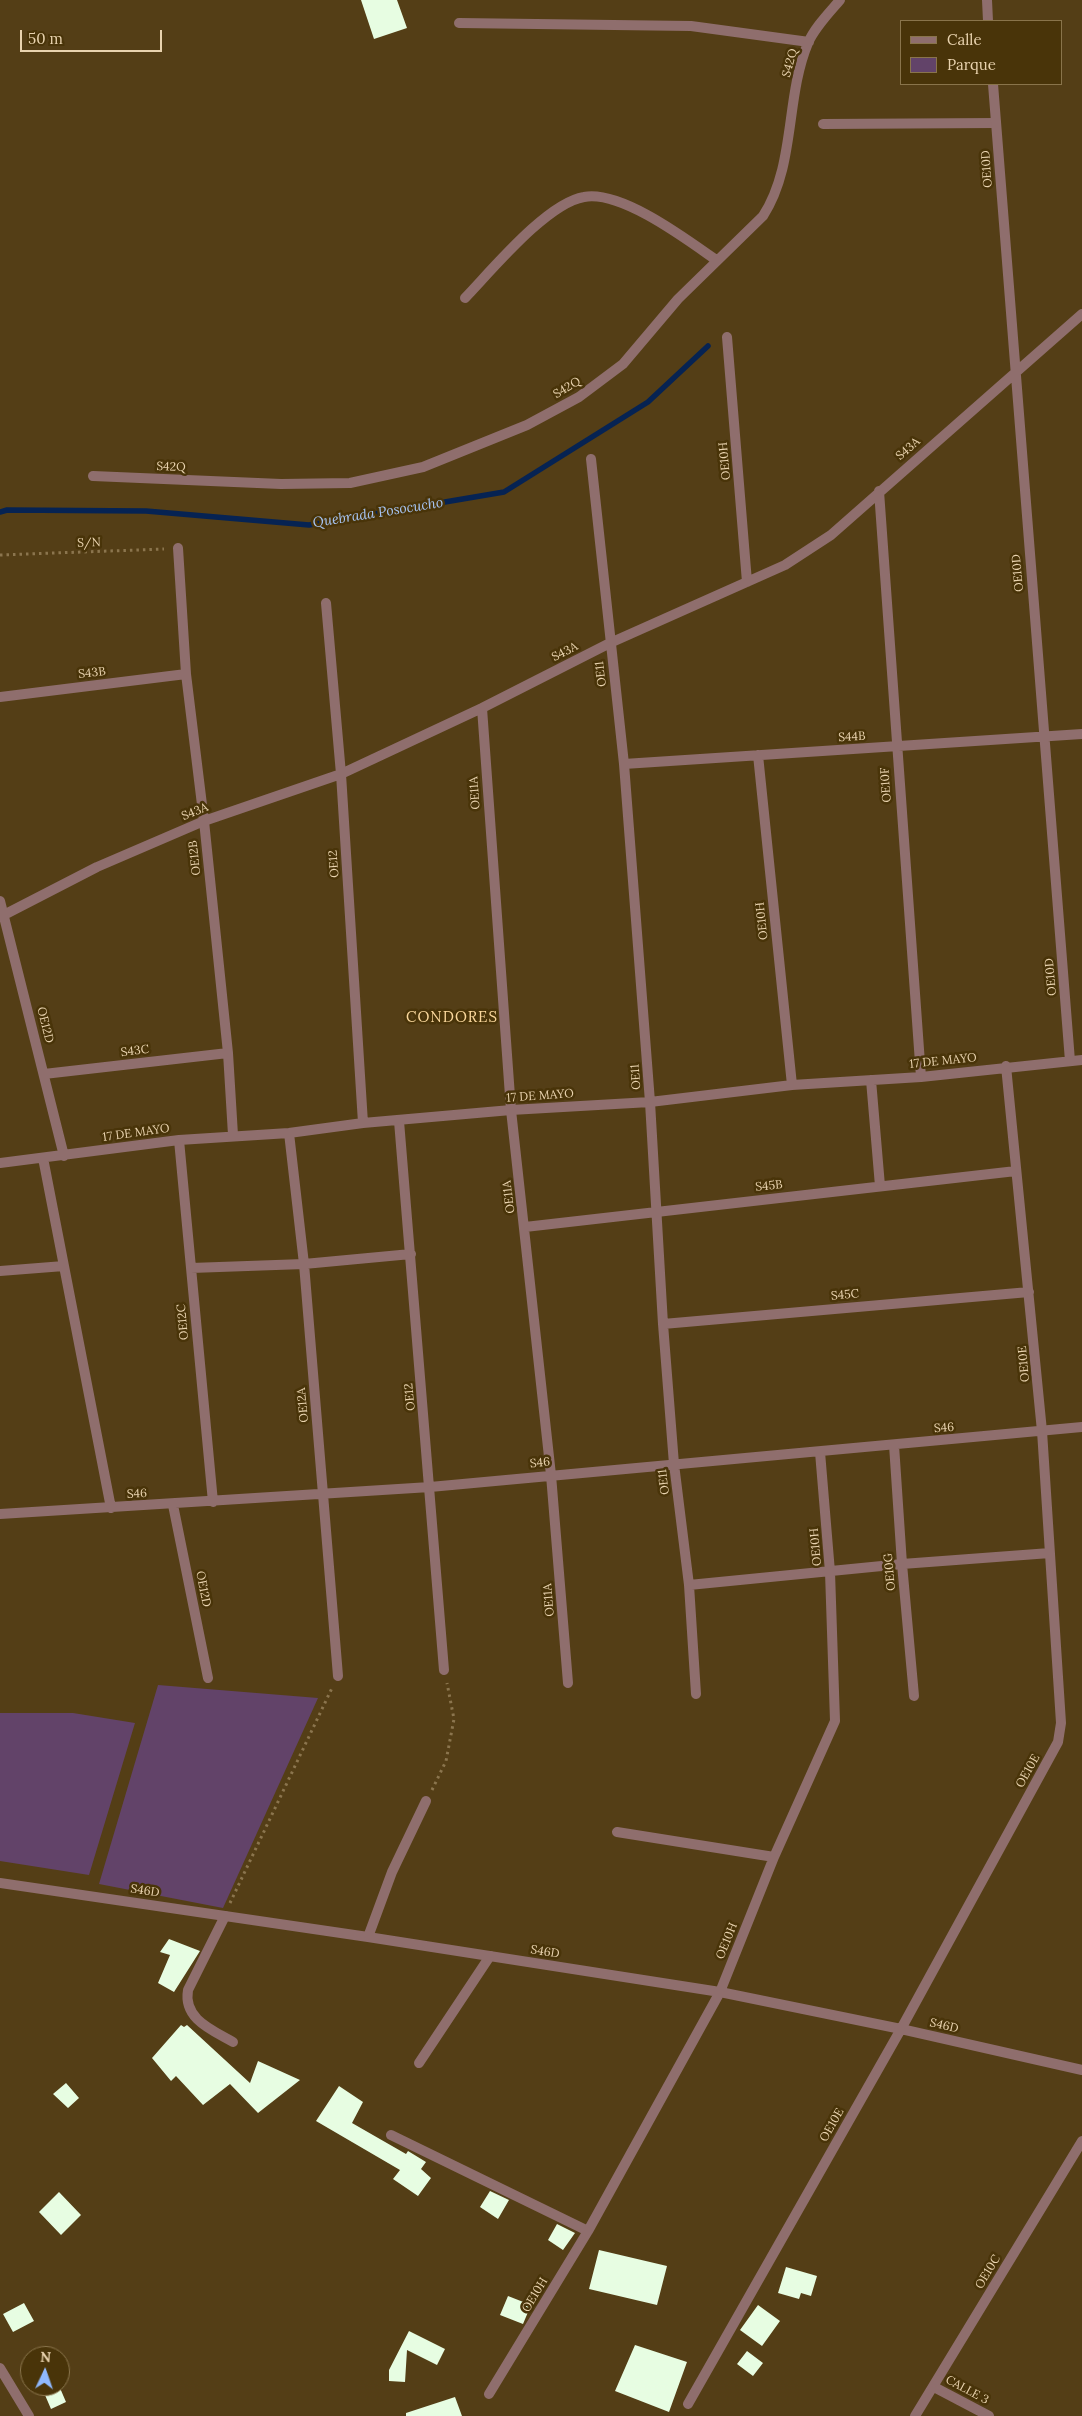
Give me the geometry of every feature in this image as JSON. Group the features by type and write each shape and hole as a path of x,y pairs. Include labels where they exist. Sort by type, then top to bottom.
{"street":[{"name":"S42Q","path":"93,476 281,484 350,483 422,467 527,425 579,396 623,364 678,299 763,216 772,201 780,180 801,64 809,42 819,25 840,0"},
{"path":"987,0 988,20"},
{"path":"459,23 691,26 809,42"},
{"name":"OE10D","path":"993,85 1070,1061"},
{"path":"823,124 996,123"},
{"path":"465,298 519,242 556,209 583,197 604,196 625,204 682,235 716,260"},
{"name":"S43A","path":"2,916 96,867 204,821 341,774 482,708 610,643 785,565 831,535 1082,314"},
{"name":"OE10H","path":"727,337 747,582"},
{"name":"OE11","path":"591,459 624,764 650,1102 663,1324 674,1464 689,1585 696,1694"},
{"name":"OE10F","path":"879,491 896,747 922,1077"},
{"name":"OE12B","path":"178,548 186,674 204,821 228,1053 233,1135"},
{"name":"OE12","path":"326,603 341,774 363,1123"},
{"name":"S43B","path":"0,697 186,674"},
{"name":"OE11A","path":"482,708 511,1110 552,1475 568,1683"},
{"name":"S44B","path":"624,764 1082,734"},
{"name":"OE10H","path":"758,755 792,1085"},
{"name":"OE12D","path":"0,901 2,916 64,1156"},
{"name":"S43C","path":"44,1074 228,1053"},
{"name":"17 DE MAYO","path":"0,1163 179,1140 233,1135 289,1133 363,1123 511,1110 650,1102 792,1085 922,1077 1006,1066 1082,1060"},
{"name":"OE10E","path":"688,2404 901,2029 1058,1742 1061,1723 1042,1431 1006,1066"},
{"path":"871,1080 880,1186"},
{"name":"OE12","path":"399,1121 444,1670"},
{"name":"OE12A","path":"289,1133 304,1264 338,1676"},
{"name":"OE12C","path":"179,1140 213,1502"},
{"path":"42,1158 111,1508"},
{"name":"S45B","path":"525,1227 1016,1171"},
{"path":"191,1268 304,1264 410,1254"},
{"path":"0,1271 64,1266"},
{"name":"S45C","path":"663,1324 1029,1292"},
{"name":"S46","path":"0,1514 173,1505 430,1487 1082,1427"},
{"name":"OE10G","path":"894,1445 914,1696"},
{"name":"OE10H","path":"489,2394 588,2231 720,1992 774,1857 835,1721 830,1572 820,1452"},
{"name":"OE12D","path":"173,1505 208,1678"},
{"path":"689,1585 902,1564 1050,1553"},
{"path":"368,1937 392,1872 426,1802"},
{"path":"617,1832 774,1857"},
{"name":"S46D","path":"0,1883 368,1937 720,1992 901,2029 1082,2070"},
{"path":"225,1916 188,1990 186,1999 192,2013 201,2024 233,2042"},
{"path":"419,2063 490,1956"},
{"path":"391,2135 588,2231"},
{"name":"OE10C","path":"915,2416 1082,2141"},
{"path":"0,2368 29,2416"},
{"name":"CALLE 3","path":"934,2387 989,2416"}],"path":[{"name":"S/N","path":"0,555 178,548"},
{"path":"426,1802 446,1761 454,1719 444,1670"},
{"path":"225,1916 338,1676"}],"green space":[{"path":"158,1685 318,1698 223,1908 99,1884"},
{"path":"0,1713 73,1713 135,1723 89,1875 0,1861"}],"building":[{"path":"361,0 397,0 407,28 374,39"},
{"path":"169,1939 200,1951 174,1992 158,1983 170,1955 160,1952"},
{"path":"181,2025 184,2027 187,2025 250,2083 258,2061 300,2080 258,2113 230,2084 203,2105 176,2076 171,2081 152,2058"},
{"path":"66,2083 79,2098 68,2108 53,2094"},
{"path":"339,2086 363,2102 352,2123 406,2154 408,2151 426,2162 421,2169 431,2178 418,2196 393,2179 400,2170 316,2121"},
{"path":"490,2191 509,2200 498,2219 480,2207"},
{"path":"59,2192 81,2215 61,2235 39,2212"},
{"path":"557,2224 575,2233 563,2250 548,2240"},
{"path":"599,2250 667,2266 657,2305 589,2289"},
{"path":"786,2267 817,2276 811,2296 801,2293 799,2299 778,2293"},
{"path":"508,2296 531,2305 523,2324 500,2315"},
{"path":"24,2303 34,2321 13,2332 3,2314"},
{"path":"758,2305 780,2321 762,2346 740,2330"},
{"path":"409,2331 445,2349 437,2365 407,2350 405,2382 389,2381 389,2370"},
{"path":"635,2345 687,2362 669,2412 615,2391"},
{"path":"747,2351 763,2363 753,2376 737,2364"},
{"path":"45,2396 63,2396 66,2402 51,2409"},
{"path":"455,2397 462,2416 406,2416 406,2413"}],"waterway":[{"name":"Quebrada Posocucho","path":"0,512 7,510 146,511 309,525 504,492 648,402 708,346"}],"district":[{"name":"CONDORES","path":"452,1018"}]}
